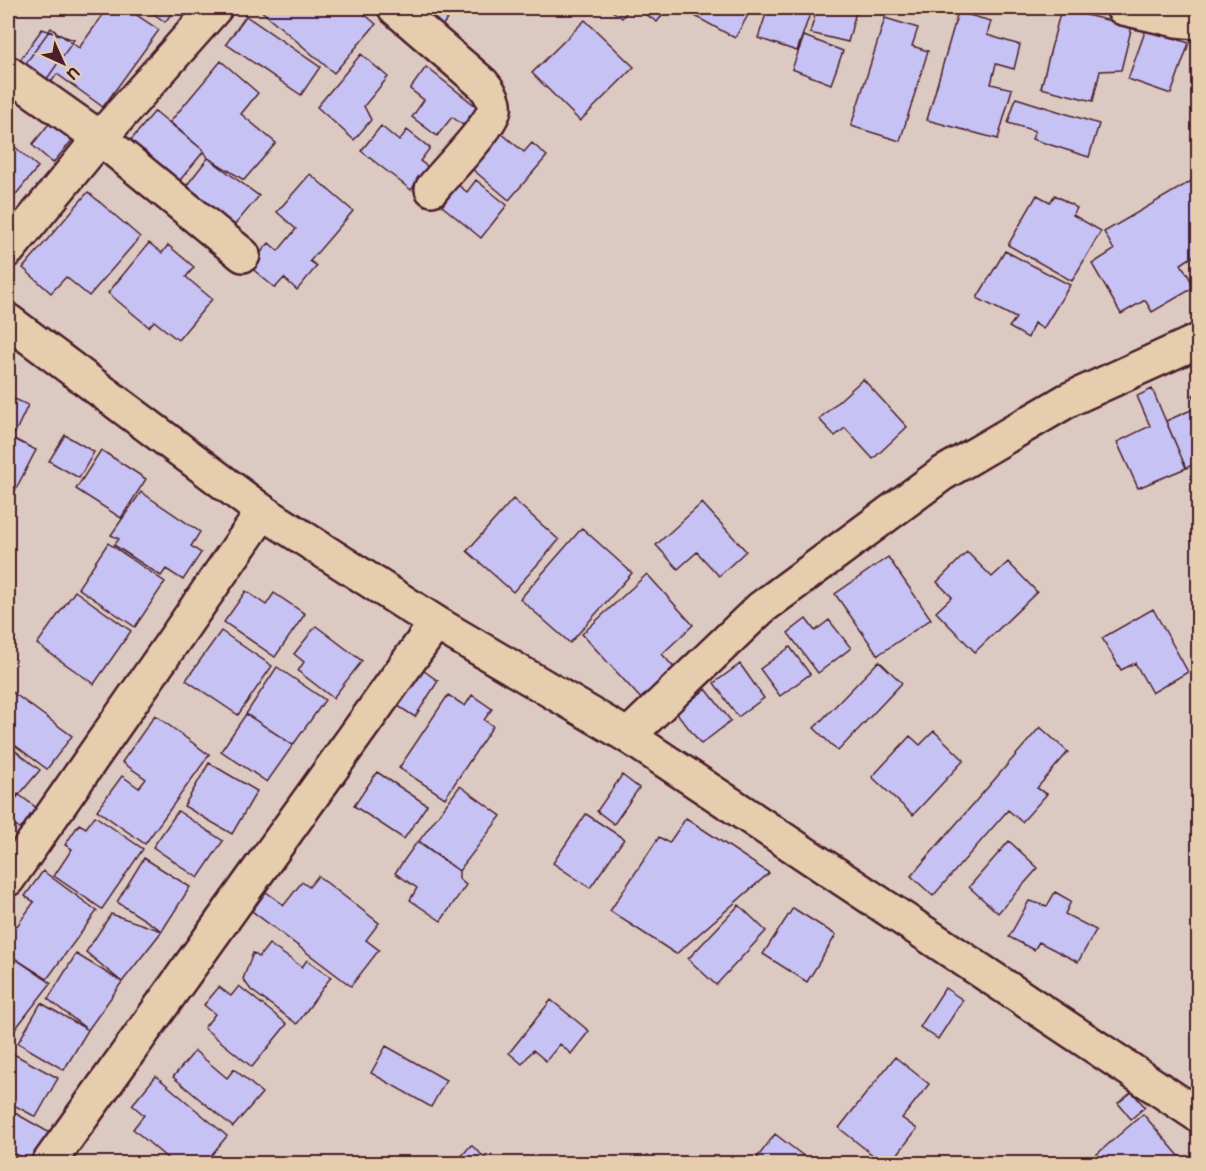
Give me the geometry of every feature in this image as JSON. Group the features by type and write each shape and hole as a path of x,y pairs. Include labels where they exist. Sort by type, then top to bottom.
{"street":[{"path":"8,250 100,138 215,8"},
{"path":"395,8 483,84 493,100 494,109 486,125 432,189"},
{"path":"1123,8 1176,20 1198,22"},
{"path":"8,73 100,138 243,255"},
{"path":"10,331 263,512 436,623 628,736 1198,1115"},
{"path":"628,736 761,608 942,474 1068,400 1198,341"},
{"path":"8,879 263,512"},
{"path":"48,1164 436,623"}],"building":[{"path":"108,8 126,8 159,30 103,107 57,74 44,92 19,73 51,28 79,48"},
{"path":"146,8 176,8 165,22"},
{"path":"258,8 357,8 376,24 334,73"},
{"path":"418,8 456,8 442,26"},
{"path":"608,8 630,8 622,18"},
{"path":"637,8 668,8 657,22"},
{"path":"694,8 752,8 735,38 691,14"},
{"path":"768,8 812,8 797,51 758,38"},
{"path":"817,8 857,8 848,42 810,33"},
{"path":"1061,9 1132,26 1121,70 1100,71 1093,101 1041,88"},
{"path":"958,12 991,21 987,35 1020,45 1014,69 996,64 991,84 1012,89 998,139 927,120"},
{"path":"246,16 320,67 301,95 226,44"},
{"path":"885,18 918,28 912,46 928,51 900,141 851,126"},
{"path":"585,20 634,67 580,121 532,73"},
{"path":"42,29 74,40 42,86 15,67"},
{"path":"1146,29 1189,43 1171,94 1128,79"},
{"path":"804,36 843,51 831,84 792,69"},
{"path":"361,54 388,77 364,106 371,120 354,140 317,107"},
{"path":"221,61 258,93 241,114 276,143 244,180 208,158 204,151 170,122"},
{"path":"426,67 477,107 463,125 452,117 437,136 412,117 424,100 410,89"},
{"path":"1016,98 1099,124 1089,157 1032,139 1035,131 1008,123"},
{"path":"155,111 204,151 176,185 127,145"},
{"path":"52,120 74,138 53,163 32,145"},
{"path":"381,126 399,141 407,130 430,148 420,161 428,167 411,190 361,151"},
{"path":"501,133 524,152 532,143 547,156 509,200 471,168"},
{"path":"8,141 38,167 8,204"},
{"path":"208,158 259,196 228,233 180,194"},
{"path":"310,174 353,211 310,261 317,266 297,290 284,278 275,288 249,266 269,243 278,251 296,229 277,212"},
{"path":"1198,177 1198,253 1181,264 1195,287 1152,312 1145,300 1121,314 1092,264 1114,250 1104,232"},
{"path":"476,180 507,205 481,238 442,206 458,185 467,192"},
{"path":"88,192 140,237 89,296 66,277 51,293 23,268"},
{"path":"1037,195 1050,202 1055,195 1077,208 1073,215 1101,231 1072,281 1008,245"},
{"path":"149,243 162,253 168,245 194,267 186,277 212,299 178,340 154,321 149,327 108,293"},
{"path":"1005,251 1070,285 1043,329 1034,323 1028,338 1009,327 1016,318 977,298"},
{"path":"863,379 907,427 873,459 845,428 835,436 819,419"},
{"path":"1152,389 1186,468 1138,488 1117,442 1150,426 1137,396"},
{"path":"1198,393 1198,407 1193,395"},
{"path":"8,396 28,405 12,439 8,436"},
{"path":"1198,407 1198,462 1186,468 1166,421"},
{"path":"65,435 94,452 79,478 49,461"},
{"path":"8,436 36,450 8,504"},
{"path":"101,450 146,479 121,518 76,489"},
{"path":"141,492 200,532 191,546 201,553 183,580 166,569 161,576 114,545 119,539 111,535"},
{"path":"513,499 559,540 513,592 467,551"},
{"path":"702,503 746,551 719,576 697,552 678,569 656,545"},
{"path":"582,528 632,573 570,643 520,599"},
{"path":"108,543 165,582 135,627 78,588"},
{"path":"967,552 992,577 1008,562 1037,592 975,652 936,612 952,597 937,582"},
{"path":"888,557 931,619 878,655 835,594"},
{"path":"647,574 693,625 662,654 677,671 643,701 582,634"},
{"path":"75,591 131,631 94,684 37,644"},
{"path":"246,591 266,605 274,593 305,614 275,657 224,622"},
{"path":"1153,609 1188,672 1152,693 1135,663 1121,670 1102,638"},
{"path":"806,619 815,631 829,620 851,648 818,673 788,633"},
{"path":"316,626 362,661 333,698 298,671 304,662 294,654"},
{"path":"221,631 272,666 238,715 186,680"},
{"path":"790,647 810,674 780,696 760,669"},
{"path":"879,661 902,683 838,751 814,728"},
{"path":"740,664 764,698 738,717 714,683"},
{"path":"277,667 325,700 293,745 246,714"},
{"path":"420,668 438,681 415,717 395,704"},
{"path":"8,689 72,736 47,769 8,740"},
{"path":"706,689 731,721 701,744 676,712"},
{"path":"448,695 465,706 472,695 492,709 484,720 493,726 445,798 399,768"},
{"path":"246,714 293,745 267,782 221,751"},
{"path":"155,715 209,755 145,844 97,810 122,776 139,788 146,779 122,762"},
{"path":"1040,727 1068,752 1037,788 1047,794 1022,822 1008,810 933,896 911,876"},
{"path":"934,731 964,760 913,815 872,777 910,736 920,745"},
{"path":"8,745 40,770 8,808"},
{"path":"209,763 257,791 232,834 184,806"},
{"path":"377,772 427,805 404,839 354,806"},
{"path":"622,775 639,788 614,824 597,811"},
{"path":"460,786 501,816 459,871 419,841"},
{"path":"18,794 38,809 22,831 8,820 8,808"},
{"path":"178,811 223,841 198,878 153,847"},
{"path":"586,814 624,839 590,888 553,863"},
{"path":"95,816 143,849 102,909 54,876 72,849 65,845 79,824 86,828"},
{"path":"686,818 769,873 676,954 610,911 659,837 669,843"},
{"path":"1009,841 1038,868 998,913 969,887"},
{"path":"417,842 459,871 459,879 466,885 441,921 410,900 417,888 395,873"},
{"path":"144,858 190,887 162,931 117,902"},
{"path":"43,871 97,911 47,979 8,954 8,931 12,922 17,926 34,902 25,896"},
{"path":"318,876 379,923 366,940 379,950 351,986 252,911 266,892 284,905 302,882 309,887"},
{"path":"1055,892 1071,901 1065,914 1096,930 1078,962 1039,942 1034,950 1009,937 1029,901 1047,906"},
{"path":"739,905 766,931 716,985 688,959"},
{"path":"793,908 836,935 807,982 763,954"},
{"path":"111,914 162,931 122,982 86,952"},
{"path":"269,944 302,967 307,960 331,977 297,1024 251,990 243,979 253,953 259,957"},
{"path":"8,954 51,983 9,1037 8,1036"},
{"path":"76,954 122,982 88,1030 48,999"},
{"path":"239,986 287,1024 252,1067 204,1028 215,1014 204,1005 219,987 231,996"},
{"path":"945,988 963,1000 938,1039 920,1027"},
{"path":"551,1000 589,1031 571,1054 560,1044 546,1061 533,1050 522,1064 509,1053"},
{"path":"41,1003 88,1030 64,1070 18,1043"},
{"path":"386,1046 446,1080 431,1107 371,1073"},
{"path":"8,1051 58,1078 36,1117 8,1102"},
{"path":"195,1051 227,1078 234,1069 262,1093 233,1127 173,1077"},
{"path":"895,1057 929,1084 902,1118 917,1129 890,1164 884,1164 839,1128"},
{"path":"156,1076 227,1136 204,1164 174,1164 133,1129 144,1115 132,1105"},
{"path":"1132,1092 1145,1107 1131,1119 1118,1103"},
{"path":"8,1109 50,1133 32,1163 14,1153 8,1164"},
{"path":"1143,1114 1186,1164 1092,1164 1089,1161"},
{"path":"775,1134 814,1164 765,1164 757,1158"},
{"path":"471,1145 492,1164 455,1164"}]}
